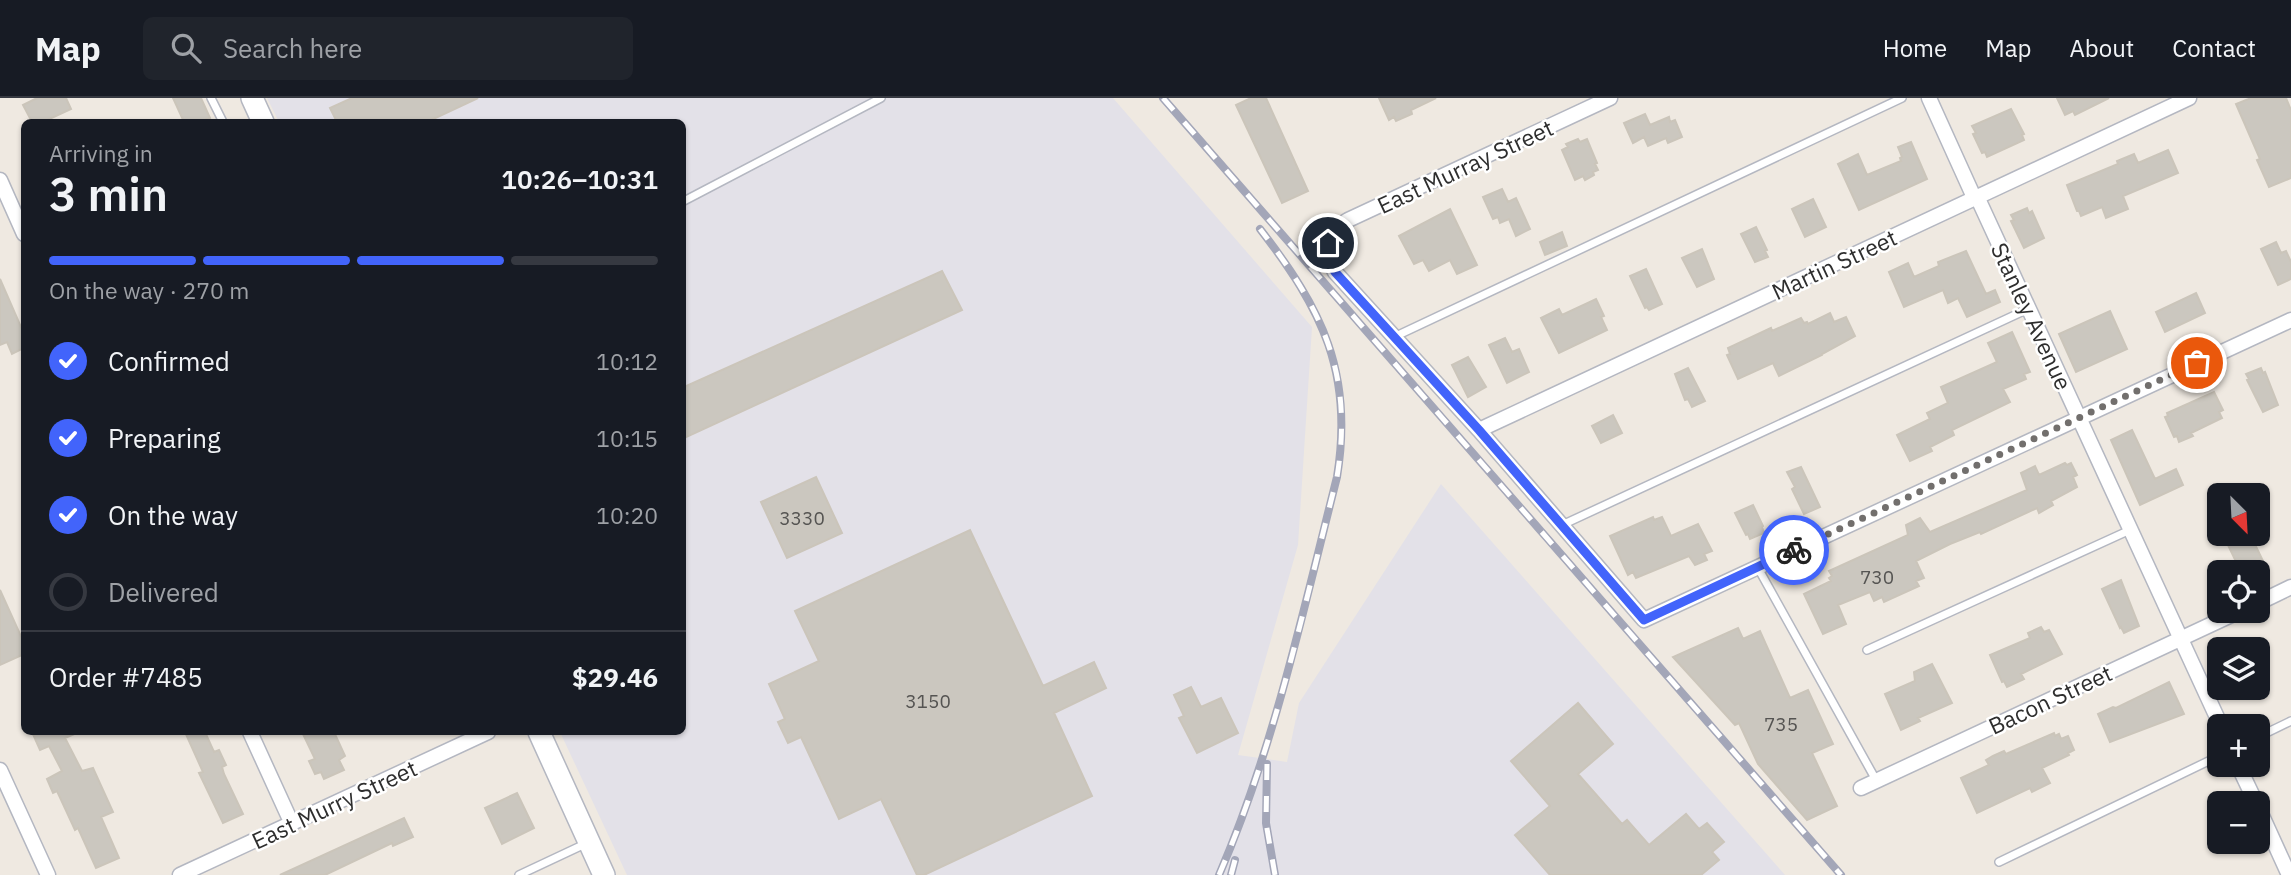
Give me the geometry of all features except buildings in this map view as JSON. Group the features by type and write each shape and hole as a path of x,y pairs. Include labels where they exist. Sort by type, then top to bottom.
{"main road":[{"path":"252,98 262,119"},
{"path":"540,735 604,875"}],"street":[{"name":"East Murray Street","path":"1394,337 1329,262 1328,243 1339,226 1610,98"},
{"name":"Stanley Avenue","path":"1928,98 1972,193 1977,197 2216,714"},
{"name":"Martin Street","path":"1479,430 2189,98"},
{"path":"0,180 21,227"},
{"path":"1394,337 1479,430 1644,620 2291,320"},
{"path":"2270,597 2291,587"},
{"name":"Bacon Street","path":"1861,788 2214,623"},
{"path":"251,735 292,824"},
{"name":"East Murry Street","path":"180,875 482,735"},
{"path":"0,770 48,875"},
{"path":"2270,828 2286,856 2289,875"}],"lane":[{"path":"211,98 222,119"},
{"path":"686,200 881,98"},
{"path":"1394,337 1902,98"},
{"path":"1562,526 2028,309"},
{"path":"1867,650 2131,530"},
{"path":"1758,567 1876,780"},
{"path":"2270,731 2291,721"},
{"path":"1999,862 2207,762"},
{"path":"519,875 589,842"}],"shaded area":[{"path":"267,98 1113,98 1312,327 1298,545 1238,755 1287,762 1299,703 1441,484 1785,875 627,875 561,735 686,735 686,119 278,119"}],"railway":[{"path":"1163,98 1841,875"},
{"path":"1219,875 1272,729 1337,477 1341,440 1341,406 1328,344 1301,287 1260,229"},
{"path":"1267,764 1266,823 1275,875"},
{"path":"1231,875 1235,860"}],"way so far":[{"path":"1794,550 2197,363"}],"route":[{"path":"1328,243 1329,262 1335,272 1479,430 1644,620 1794,550"}]}
